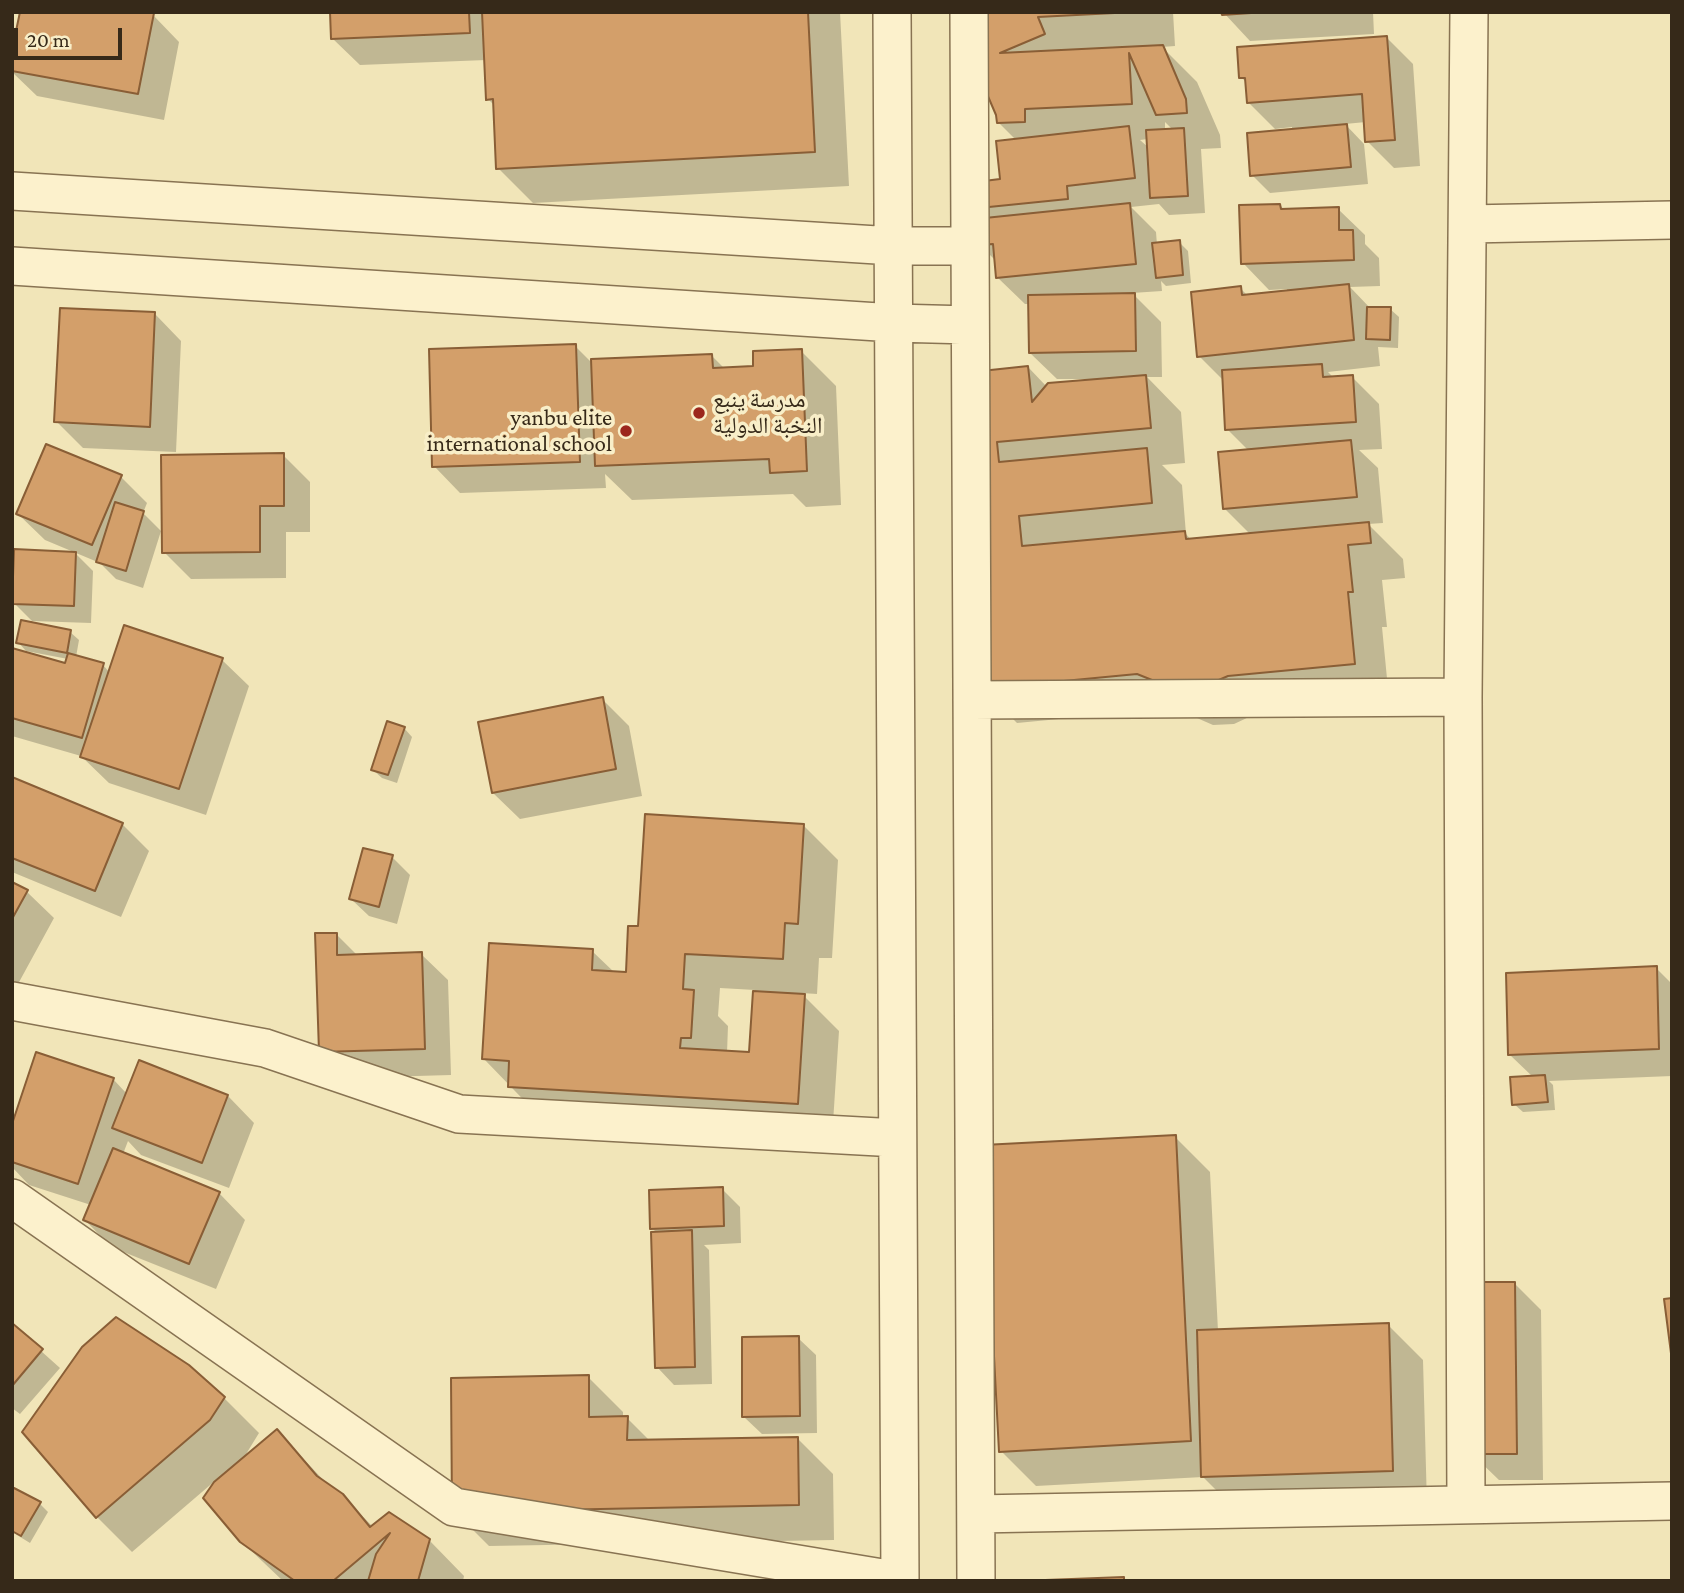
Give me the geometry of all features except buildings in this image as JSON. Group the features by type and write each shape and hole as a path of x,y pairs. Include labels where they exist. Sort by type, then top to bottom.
{"street":[{"path":"12,1198 454,1507 900,1581 892,12"},
{"path":"969,12 976,1581"},
{"path":"1466,1505 1463,697 1469,12"},
{"path":"12,191 893,246 970,246"},
{"path":"1468,224 1672,220"},
{"path":"12,266 894,323 970,325"},
{"path":"972,700 1463,697"},
{"path":"12,1001 265,1048 458,1114 897,1138"},
{"path":"976,1514 1672,1501"}],"place":[{"name":"مدرسة ينبع النخبة الدولية","path":"699,413"},
{"name":"yanbu elite international school","path":"626,431"}]}
